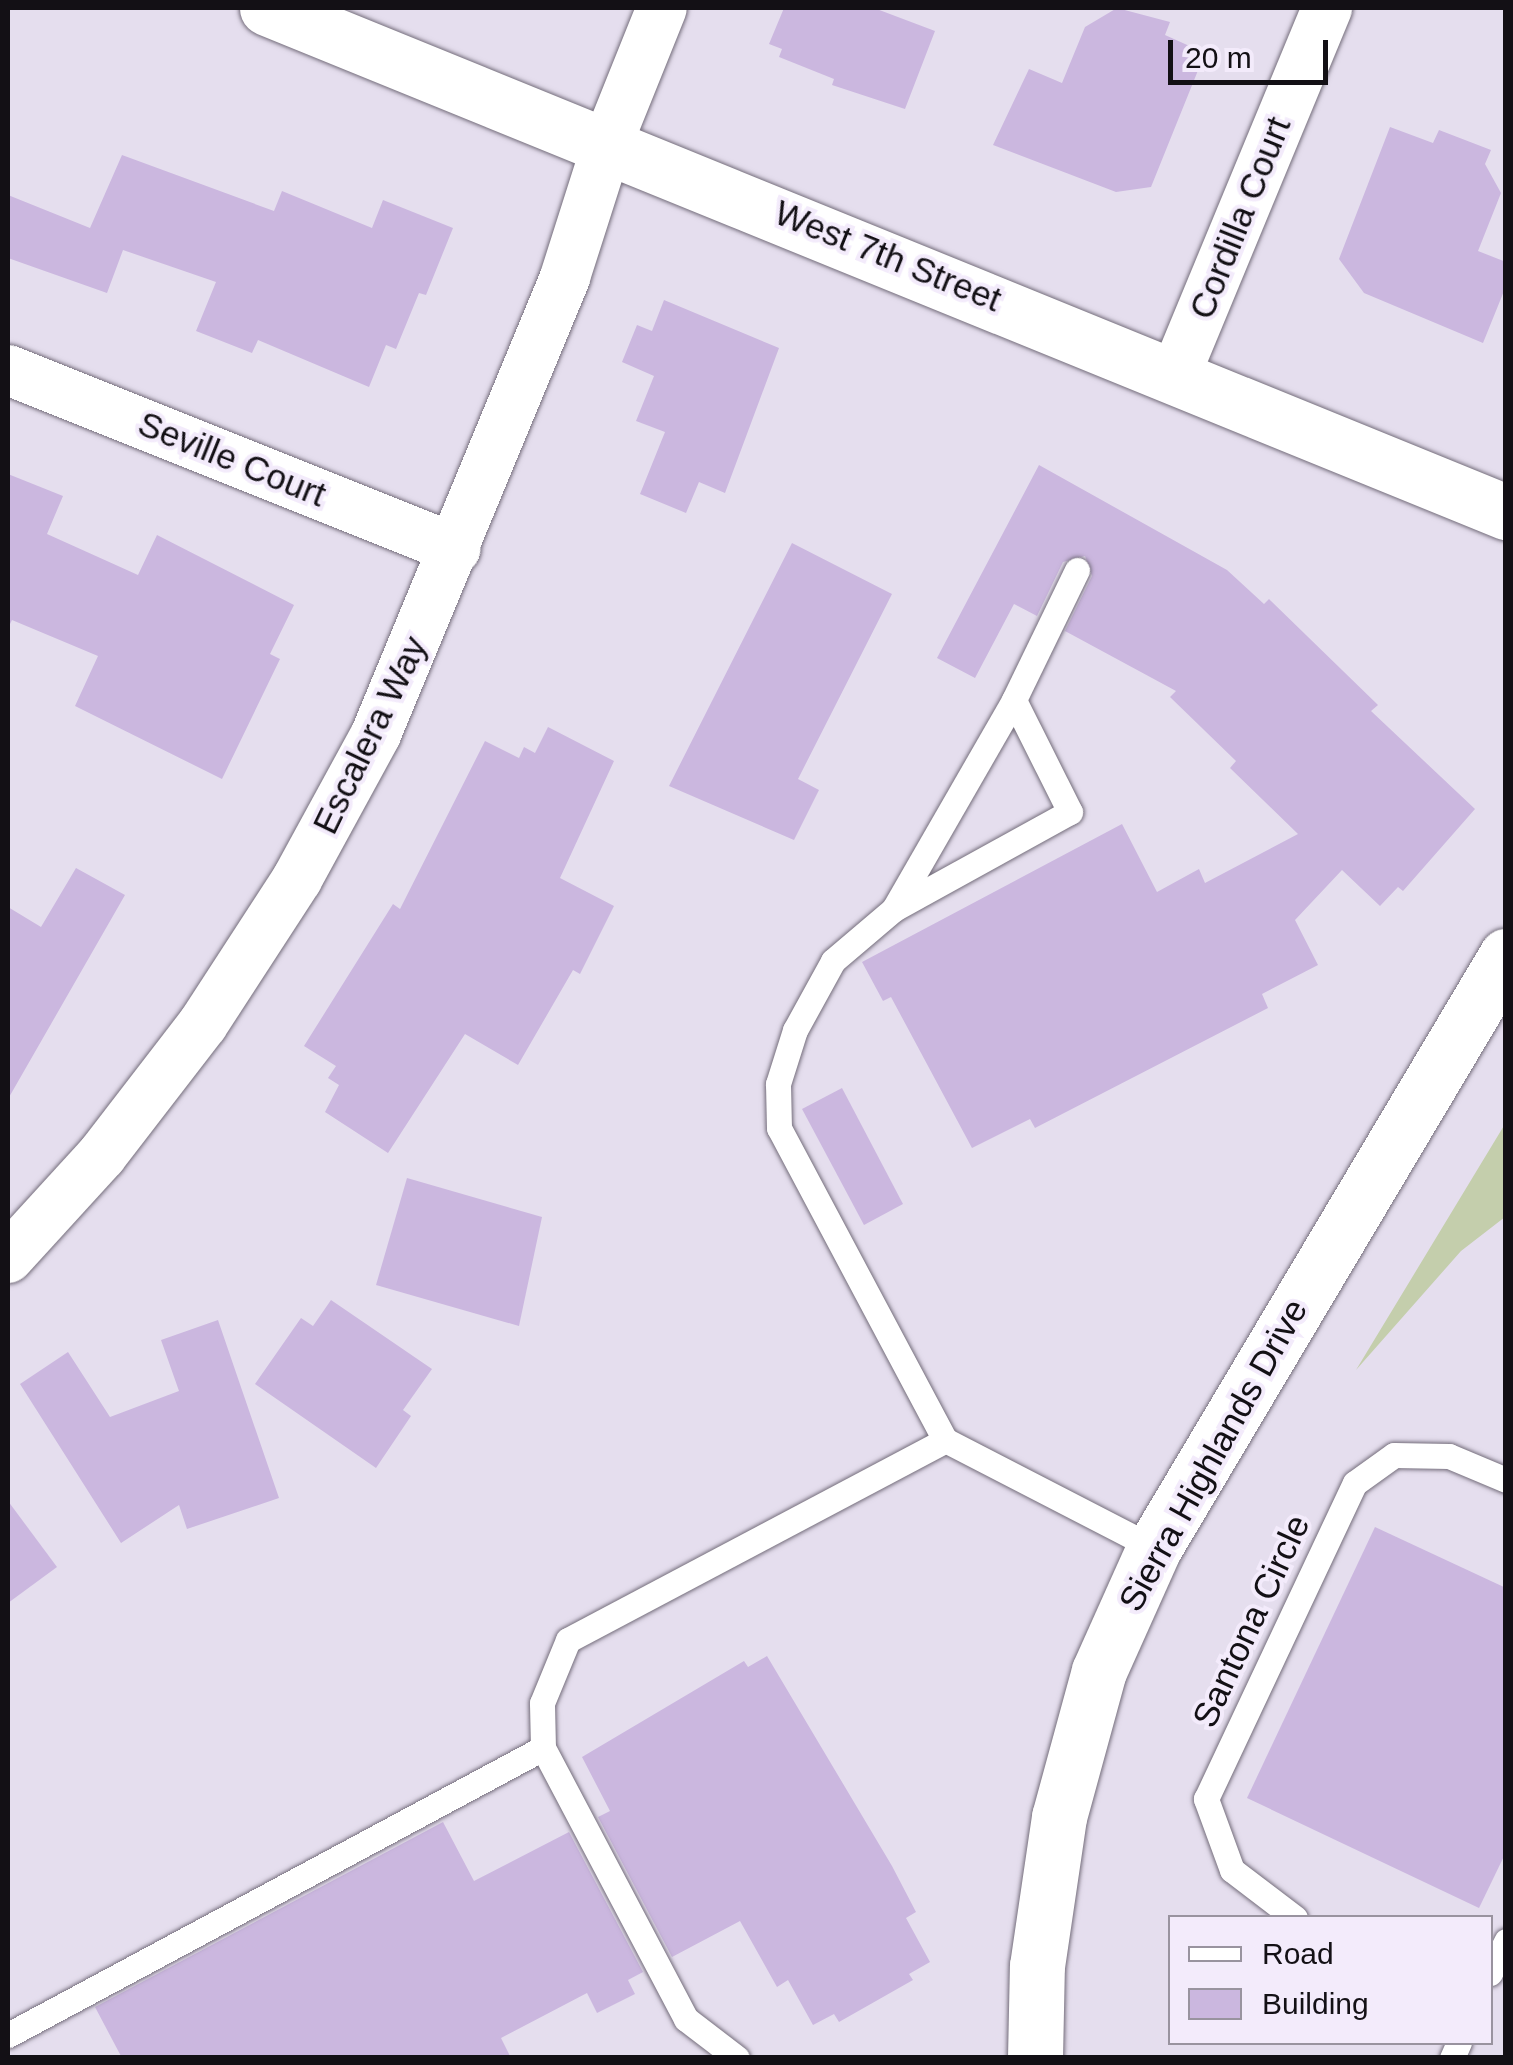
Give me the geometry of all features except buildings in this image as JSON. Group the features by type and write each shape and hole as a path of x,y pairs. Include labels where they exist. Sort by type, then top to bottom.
{"main road":[{"name":"West 7th Street","path":"268,8 1176,373 1506,512"},
{"name":"Sierra Highlands Drive","path":"1036,2058 1037,1966 1059,1817 1099,1672 1154,1548 1506,956"}],"street":[{"name":"Escalera Way","path":"8,1258 102,1155 203,1024 298,880 376,734 456,549 565,277 608,142 662,8"},
{"name":"Cordilla Court","path":"1176,373 1327,8"},
{"name":"Seville Court","path":"8,370 456,549"}],"lane":[{"path":"894,909 1014,700 1077,570"},
{"path":"1014,700 1070,812 894,909 833,961 795,1030 778,1084 779,1128 944,1440 1154,1548"},
{"path":"737,2058 686,2019 543,1748 542,1703 568,1640 944,1440"},
{"name":"Santona Circle","path":"1290,1915 1232,1870 1206,1799 1355,1483 1394,1455 1449,1456 1506,1480"},
{"path":"8,2035 543,1748"},
{"path":"1493,1967 1506,1940"}],"green space":[{"path":"1505,1124 1505,1217 1461,1251 1356,1370"}]}
